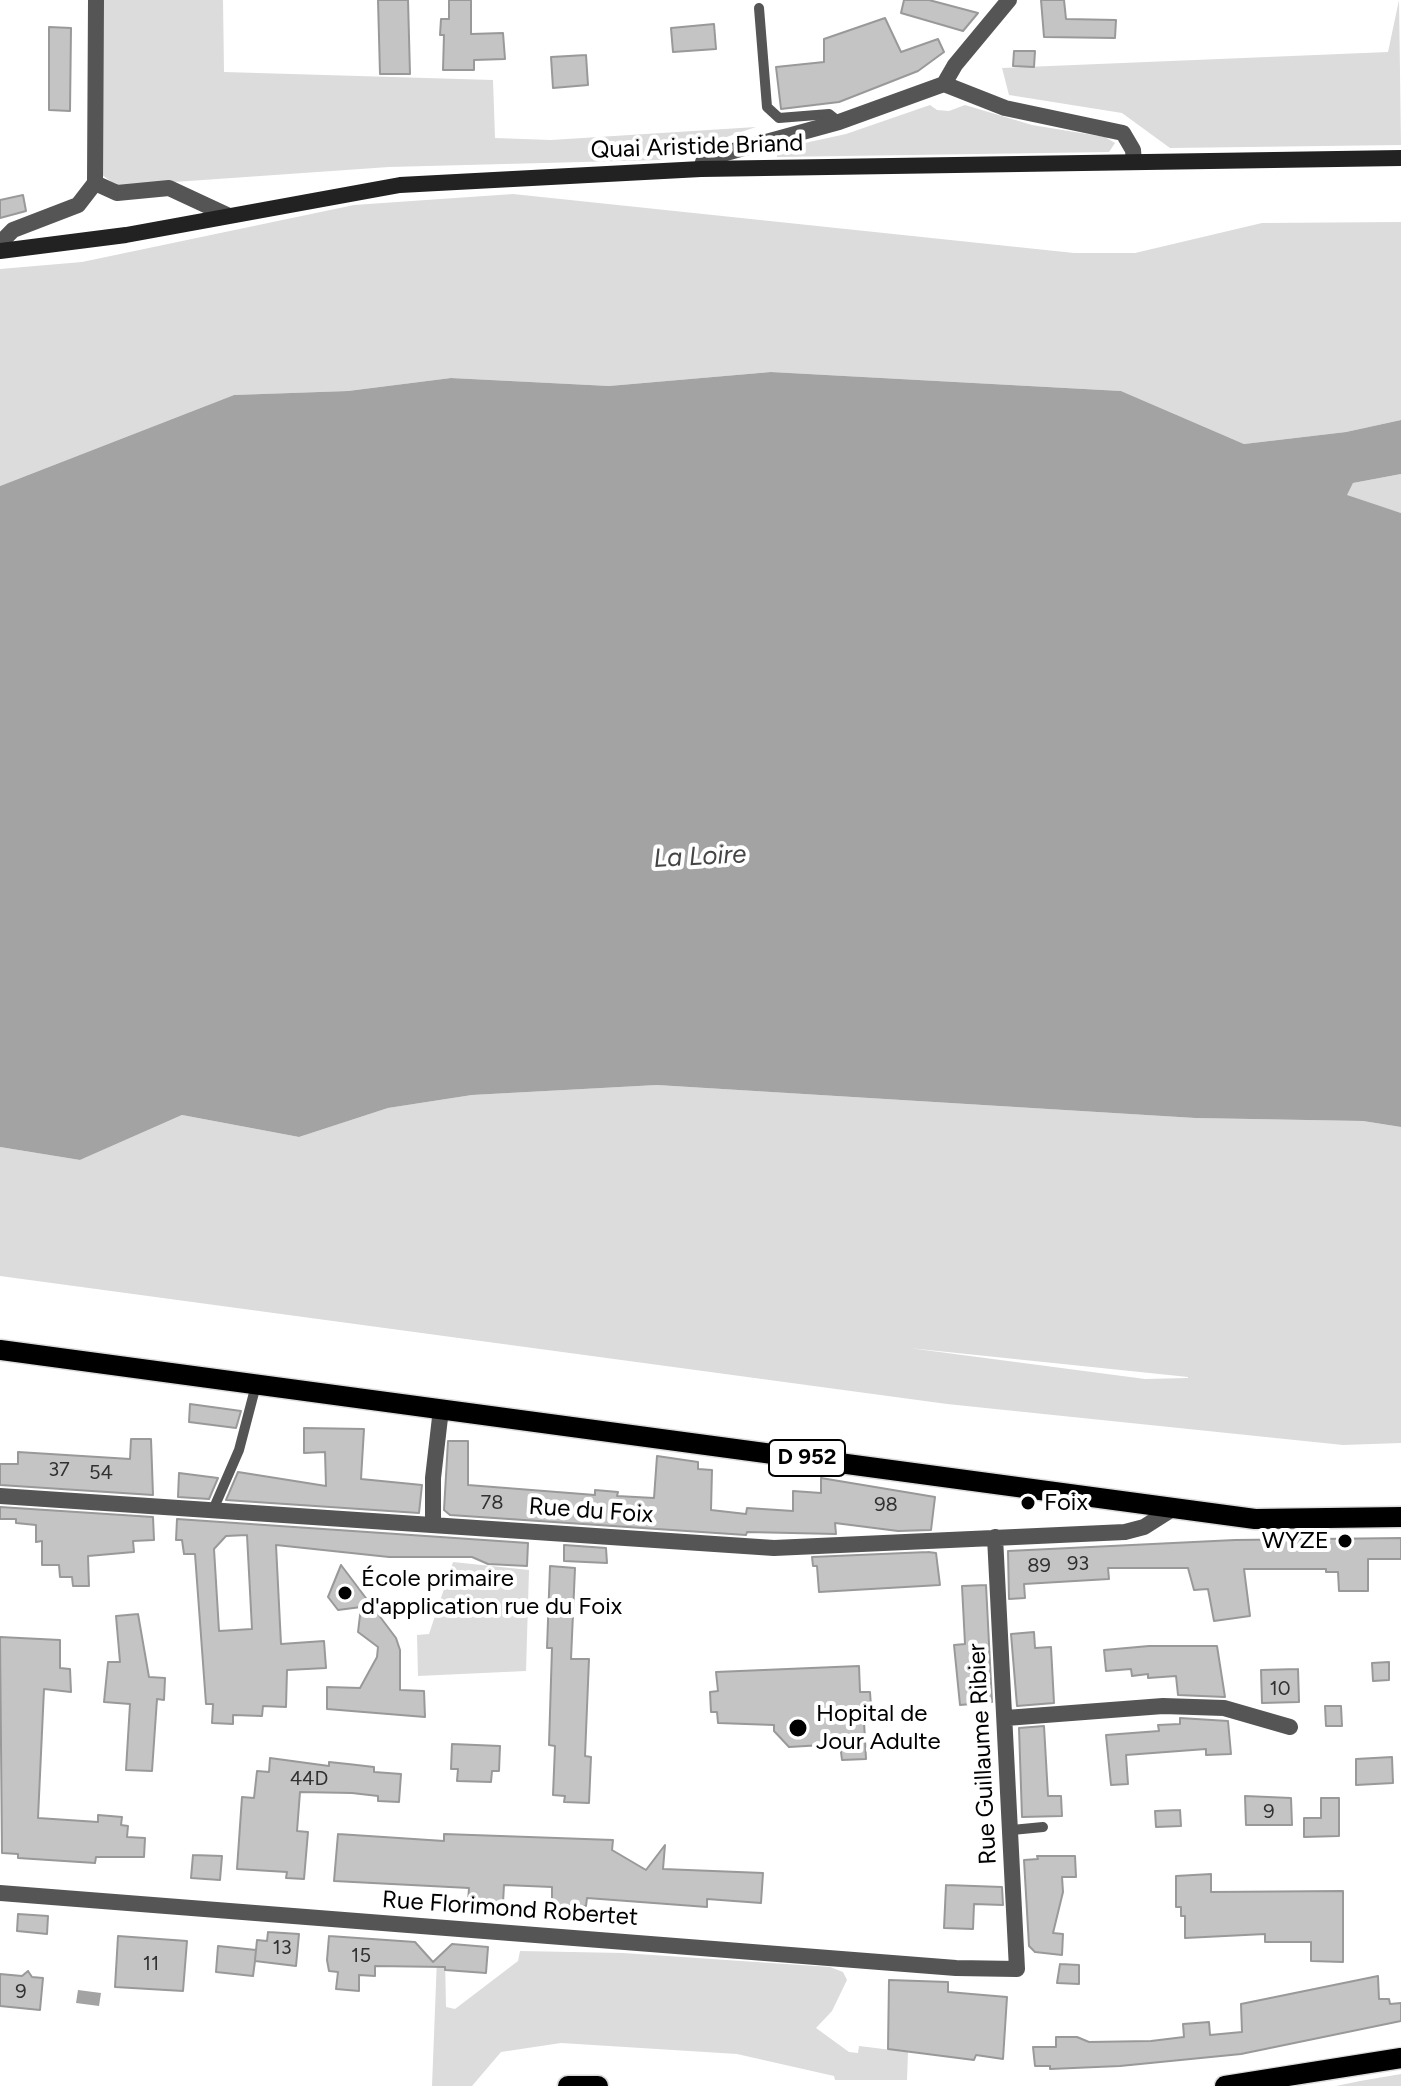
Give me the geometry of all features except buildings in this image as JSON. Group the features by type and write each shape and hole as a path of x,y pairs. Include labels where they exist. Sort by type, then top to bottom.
{"main road":[{"name":"Quai Aristide Briand","path":"0,251 113,237 400,185 701,169 1401,158"},
{"name":"D 952","path":"0,1350 1255,1519 1401,1517"},
{"path":"1225,2086 1401,2058"},
{"path":"568,2086 598,2086"}],"street":[{"path":"0,243 13,230 78,205 95,183 96,0"},
{"path":"701,169 704,159 839,122 944,84 955,65 1009,0"},
{"path":"944,84 1005,108 1123,133 1133,150 1134,162"},
{"path":"95,183 117,193 169,188 227,215"},
{"path":"433,1525 433,1478 441,1409"},
{"name":"Rue du Foix","path":"0,1496 774,1548 1125,1532 1153,1522 1174,1508"},
{"name":"Rue Guillaume Ribier","path":"995,1537 1017,1969"},
{"path":"1006,1718 1106,1708 1224,1708 1290,1727"},
{"name":"Rue Florimond Robertet","path":"0,1893 956,1968 1017,1969"}],"lane":[{"path":"759,8 767,107 779,118 829,114 839,122"},
{"path":"213,1510 239,1450 256,1385"},
{"path":"1012,1830 1043,1827"}],"shaded area":[{"path":"101,0 223,0 224,72 493,80 495,138 551,140 756,127 659,160 389,167 117,186 101,174"},
{"path":"1399,0 1401,145 1170,148 1122,113 1009,95 1002,68 1388,52"},
{"path":"930,105 937,110 949,111 965,105 1032,125 1105,137 1115,143 1109,152 777,157 777,149 846,134"},
{"path":"513,194 1074,253 1135,253 1262,223 1401,222 1401,420 1346,432 1244,444 1121,391 771,372 609,386 451,378 348,391 234,395 0,486 0,269 82,262 354,205"},
{"path":"1401,474 1401,513 1346,496 1353,483"},
{"path":"657,1085 1195,1118 1363,1121 1401,1127 1401,1443 1343,1445 947,1404 0,1276 0,1147 80,1160 182,1115 299,1137 388,1108 472,1095","holes":["909,1348 1188,1377 1145,1379"]},
{"path":"453,1562 529,1570 526,1671 418,1676 417,1635 429,1634"},
{"path":"520,1951 623,1953 830,1967 843,1972 847,1980 832,2011 816,2028 849,2052 858,2053 859,2046 908,2052 907,2080 835,2080 834,2076 737,2054 561,2043 501,2052 472,2086 432,2086 437,1958 445,1956 446,2007 455,2009 518,1961"},
{"path":"1401,2074 1401,2086 1336,2086 1360,2081"}],"water":[{"name":"La Loire","path":"771,372 1121,391 1244,444 1346,432 1401,420 1401,474 1353,483 1347,495 1401,513 1401,1127 1363,1121 1195,1118 657,1085 472,1095 388,1108 299,1137 182,1115 80,1160 0,1147 0,486 234,395 348,391 451,378 609,386"},
{"path":"78,1990 101,1993 99,2006 76,2003"}],"place":[{"name":"Foix","path":"1028,1503"},
{"name":"WYZE","path":"1345,1541"},
{"name":"École primaire d'application rue du Foix","path":"345,1593"},
{"name":"Hopital de Jour Adulte","path":"798,1728"}]}
